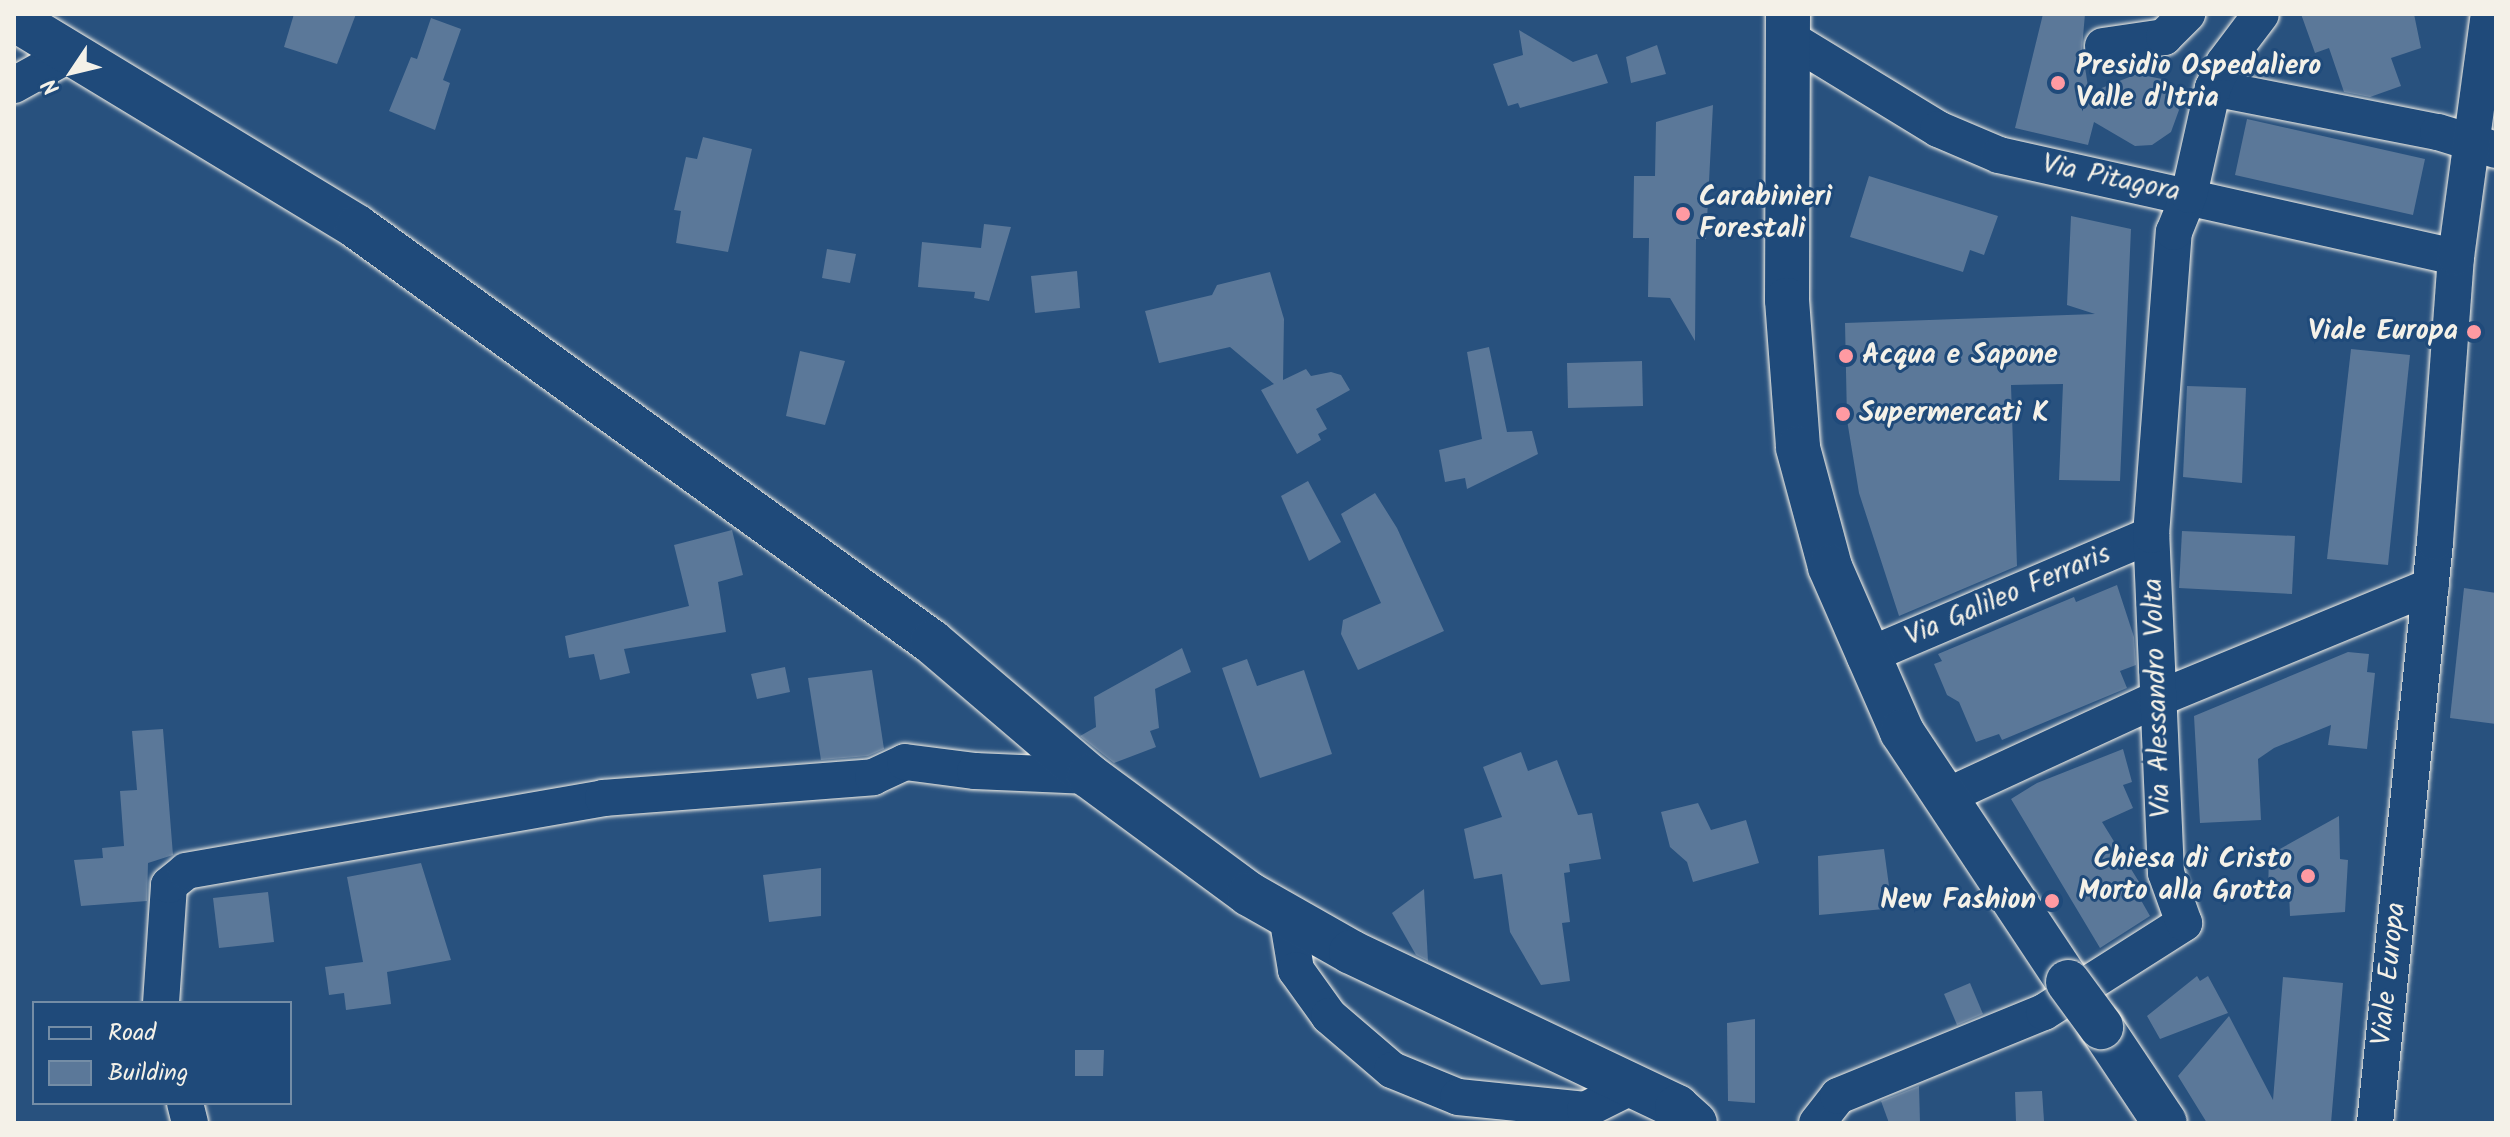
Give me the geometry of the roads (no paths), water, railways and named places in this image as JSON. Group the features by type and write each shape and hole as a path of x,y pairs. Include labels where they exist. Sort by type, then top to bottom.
{"main road":[{"path":"14,19 357,227 932,642 1089,776 1249,894 1287,916 1677,1107 1695,1123"},
{"path":"1789,26 1787,300 1798,448 1830,567 1865,657 1902,732 2165,1123"}],"street":[{"path":"2103,46 2164,37 2187,14"},
{"name":"Via Alessandro Volta","path":"1817,1123 1838,1096 2044,1012 2184,923 2166,873 2151,535 2174,232 2189,195 2213,88 2224,63 2261,14"},
{"name":"Viale Europa","path":"2375,1123 2431,586 2456,257 2483,145 2489,14"},
{"name":"Via Pitagora","path":"1789,26 1938,129 1999,155 2456,257"},
{"path":"14,85 70,54"},
{"path":"2213,88 2483,145"},
{"name":"Via Galileo Ferraris","path":"1865,657 2151,535"},
{"path":"1947,796 2157,699 2431,586"},
{"path":"161,1001 169,885 186,871 603,798 873,777 905,762 975,771 1089,776"},
{"path":"1287,916 1296,970 1329,1016 1392,1070 1458,1097 1585,1110 1631,1087"}],"place":[{"name":"Presidio Ospedaliero Valle d'Itria","path":"2058,83"},
{"name":"Carabinieri Forestali","path":"1683,214"},
{"name":"Viale Europa","path":"2474,332"},
{"name":"Acqua e Sapone","path":"1846,356"},
{"name":"Supermercati K","path":"1843,414"},
{"name":"Chiesa di Cristo Morto alla Grotta","path":"2308,876"},
{"name":"New Fashion","path":"2052,901"}]}
